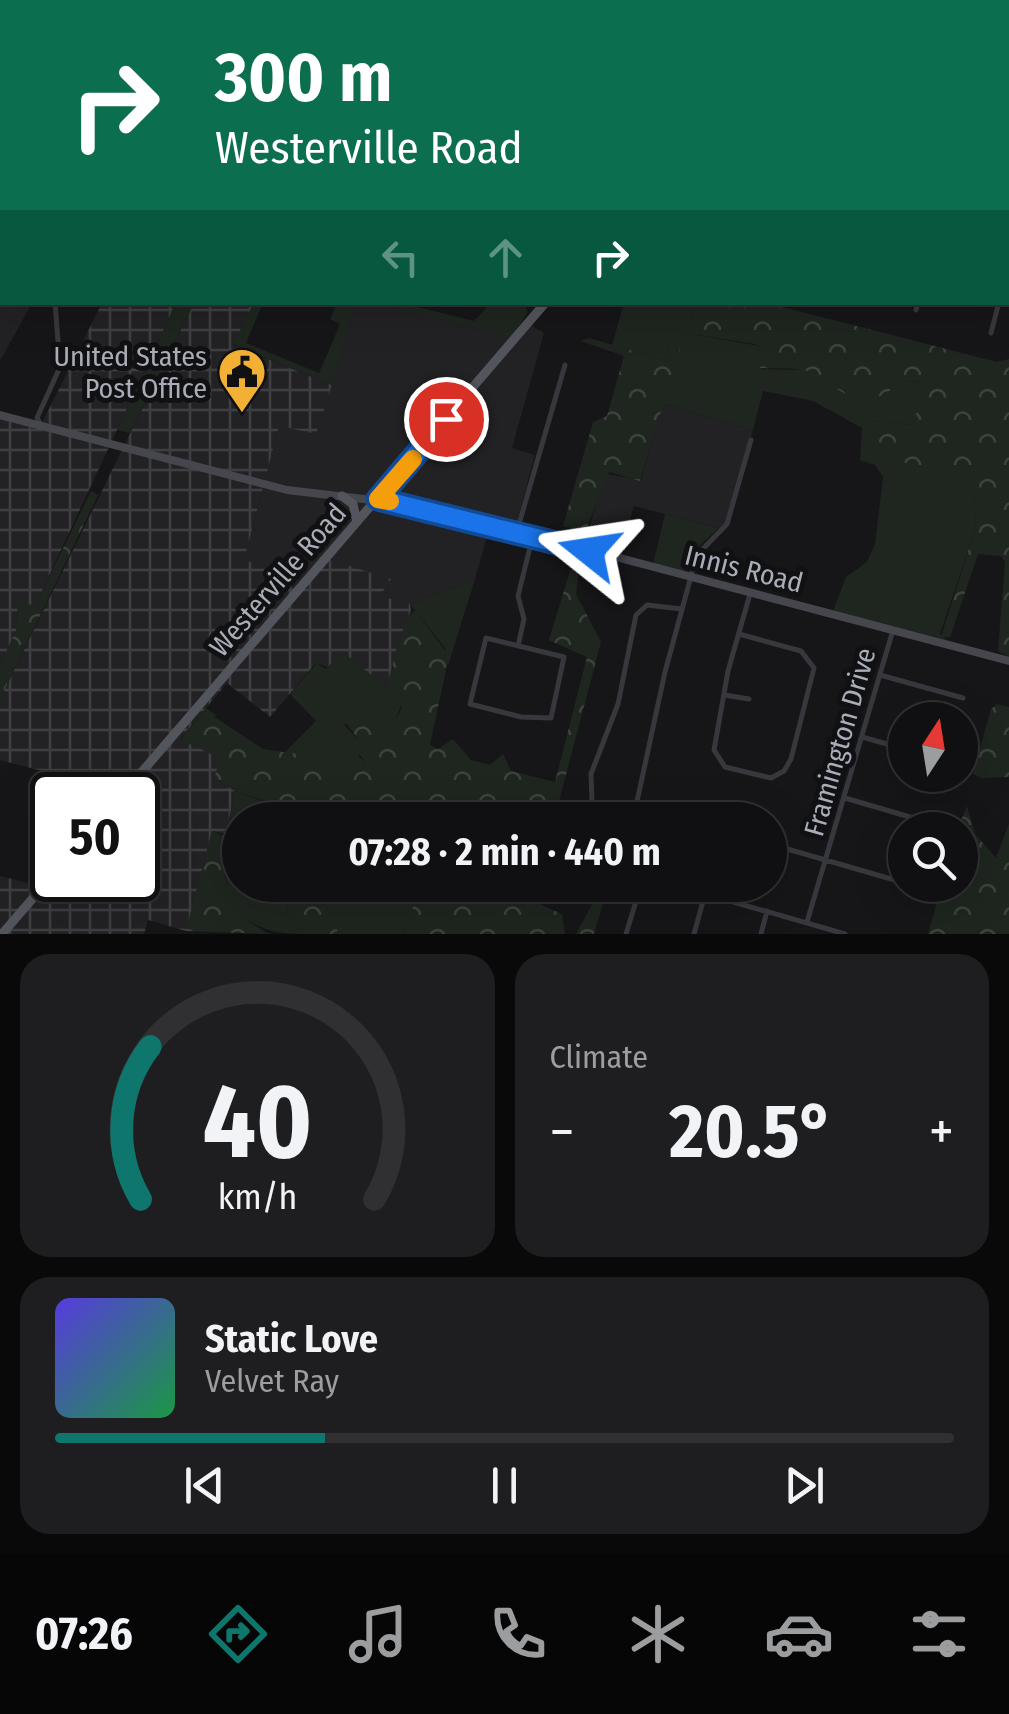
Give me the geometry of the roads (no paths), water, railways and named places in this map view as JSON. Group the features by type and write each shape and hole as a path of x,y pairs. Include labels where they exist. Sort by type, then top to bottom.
{"main road":[{"name":"Westerville Road","path":"142,772 543,305"},
{"name":"Innis Road","path":"0,415 256,483 378,499 516,531 1009,661"},
{"path":"342,496 357,511 356,524"},
{"path":"1,934 30,901"}],"street":[{"path":"41,426 37,418 60,367 56,305"},
{"path":"991,333 998,305"},
{"path":"516,531 564,365"},
{"path":"637,802 691,579 701,552 727,524 751,440"},
{"path":"518,646 524,619 518,596 533,536"},
{"path":"739,634 801,651 814,668 791,759 778,776 757,778 725,767 714,750 724,696 739,634 750,594"},
{"path":"592,802 590,774 618,704 636,615 646,605 682,609"},
{"name":"Framington Drive","path":"808,922 893,630"},
{"path":"486,638 518,646 566,661 552,718 521,717 469,701 486,638"},
{"path":"880,675 962,698"},
{"path":"724,696 749,700"},
{"path":"862,737 888,744"},
{"path":"845,798 893,812"},
{"path":"787,849 888,879"},
{"path":"626,934 635,902"},
{"path":"694,934 703,902"},
{"path":"734,902 844,934"},
{"path":"761,934 767,911"}],"place":[{"name":"United States Post Office","path":"242,414"}]}
